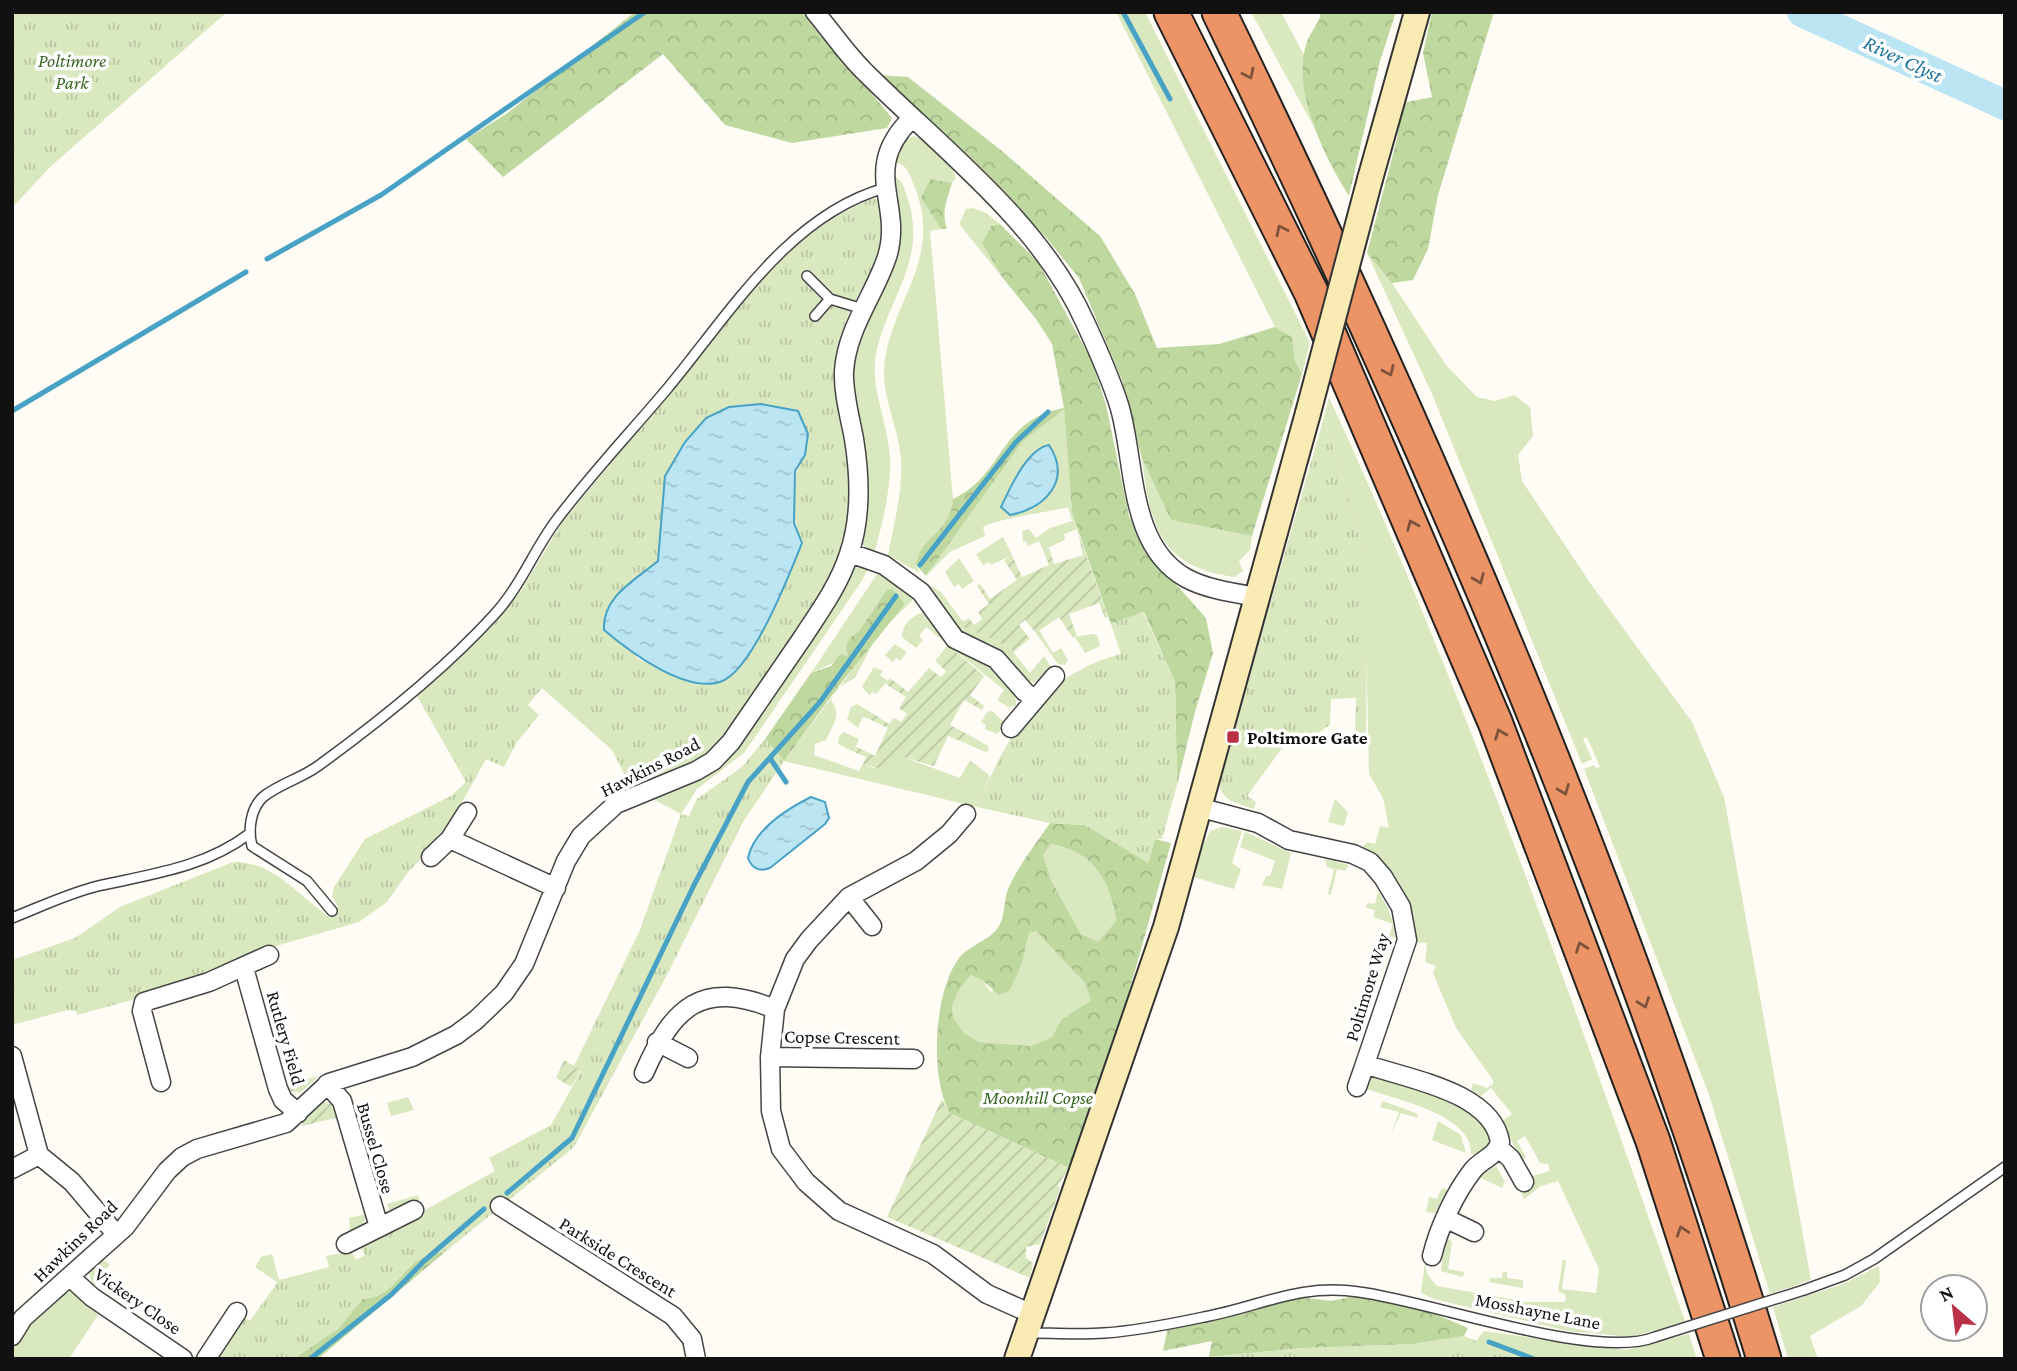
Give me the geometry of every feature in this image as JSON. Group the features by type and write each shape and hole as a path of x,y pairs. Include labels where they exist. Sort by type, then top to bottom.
{"highway":[{"path":"1171,12 1311,292 1495,722 1653,1141 1723,1359"},
{"path":"1219,12 1378,346 1525,690 1588,850 1690,1128 1764,1359"}],"main road":[{"path":"1017,1359 1144,996 1257,597 1417,12"}],"street":[{"path":"816,12 863,71 977,179 1037,246 1069,290 1085,321 1119,406 1140,512 1163,557 1187,579 1257,597"},
{"name":"Hawkins Road","path":"12,1336 23,1318 116,1234 181,1157 197,1149 286,1123 327,1084 412,1057 456,1035 486,1012 524,964 573,847 594,821 630,797 696,771 713,761 731,742 824,605 850,553 856,522 857,463 844,370 852,334 887,256 890,222 885,188 886,158 891,145 912,118"},
{"path":"850,553 878,561 921,592 955,639 996,659 1025,692 1035,699"},
{"path":"1011,728 1055,676"},
{"name":"Poltimore Way","path":"1198,807 1258,823 1289,839 1353,854 1370,862 1383,877 1401,907 1407,940 1357,1087"},
{"path":"431,857 450,839 467,813"},
{"name":"Copse Crescent","path":"965,814 944,827 916,862 849,897 815,932 795,960 775,1009 770,1058 772,1119 781,1149 807,1181 839,1211 933,1254 987,1294 1030,1321"},
{"path":"450,839 556,888"},
{"path":"849,897 872,926"},
{"path":"161,1082 142,1011 144,1002 244,968 269,955"},
{"name":"Rutlery Field","path":"244,968 278,1090 283,1100 298,1113"},
{"name":"Copse Crescent","path":"644,1073 657,1042 677,1016 707,999 719,996 751,1000 775,1009"},
{"path":"657,1042 688,1058"},
{"path":"12,1056 39,1155 72,1182 116,1234"},
{"name":"Copse Crescent","path":"770,1058 914,1059"},
{"name":"Poltimore Way","path":"1365,1064 1474,1102 1492,1124 1499,1136 1499,1148 1511,1159 1524,1182"},
{"name":"Bussel Close","path":"327,1084 342,1101 372,1212 379,1227"},
{"path":"1432,1256 1445,1218 1474,1169 1499,1148"},
{"path":"12,1169 39,1155"},
{"name":"Parkside Crescent","path":"500,1206 673,1316 692,1339 696,1359"},
{"name":"Bussel Close","path":"346,1244 414,1210"},
{"path":"1445,1218 1474,1232"},
{"name":"Vickery Close","path":"70,1277 92,1297 183,1359"},
{"path":"206,1359 237,1312"}],"lane":[{"path":"331,911 307,881 252,846 249,834 254,811 263,798 315,769 354,740 428,678 494,615 516,587 555,522 778,253 832,214 885,188"},
{"path":"807,276 830,299 863,309"},
{"path":"815,316 830,299"},
{"path":"12,918 97,886 145,878 205,860 232,847 249,834"},
{"name":"Mosshayne Lane","path":"1030,1321 1035,1333 1116,1332 1206,1317 1279,1295 1316,1291 1360,1292 1598,1341 1644,1342 1845,1275 1874,1259 2005,1167"}],"green space":[{"name":"Poltimore Park","path":"12,12 227,12 50,167 12,208"},
{"path":"635,12 804,12 892,118 887,128 792,143 725,125 663,54 503,177 466,139 506,114"},
{"path":"1116,12 1145,12 1310,343 1302,374 1295,361 1292,337 1275,327"},
{"path":"1251,12 1281,12 1306,59 1304,80 1314,127"},
{"path":"1321,12 1396,12 1380,61 1349,196 1321,143 1306,101 1303,60 1307,42"},
{"path":"1432,12 1494,12 1438,195 1428,249 1413,280 1392,283 1367,253 1397,139 1402,103 1432,97 1423,53"},
{"path":"878,75 908,77 1002,151 1100,236 1135,294 1157,348 1219,344 1275,327 1292,337 1295,361 1302,374 1252,536 1171,520 1142,459 1122,380 1079,278 1044,235"},
{"path":"914,136 939,153 956,178 952,183 930,179 921,198 941,229 930,231 953,499 944,525 916,565 920,573 888,555 898,507 901,459 884,381 888,346 912,281 923,237 922,212 914,185 905,168 895,162 903,141"},
{"path":"893,176 901,181 907,196 913,238 905,275 883,329 875,363 877,391 889,446 890,471 883,519 874,554 860,542 850,369"},
{"path":"930,179 952,183 945,211 947,229 941,229 921,198"},
{"path":"872,198 878,199 884,221 878,258 845,323 841,342 841,387 851,477 846,537 838,569 827,592 753,703 724,740 704,758 684,769 662,777 629,783 612,750 542,688 528,705 539,715 517,742 504,767 486,759 442,838 408,872 387,902 359,922 256,952 241,963 136,999 77,1015 76,1011 68,1010 12,1025 12,960 75,938 120,907 233,862 247,863 273,873 330,918 338,907 332,896 334,887 365,839 451,796 466,782 416,694 497,620 521,591 561,524 781,256 834,217","holes":["729,407 805,455 796,476 793,498 795,521 802,544 776,606 750,652 734,669 716,679 697,681 674,675 637,658 630,584 658,561 685,442 706,418"]},
{"path":"973,208 986,213 1000,224 991,226 982,243 1002,277 959,224 966,209"},
{"path":"1000,224 1038,262 1092,361 1106,405 1129,516 1143,547 1206,618 1213,653 1177,785 1175,682 1144,612 1111,624 1072,513 1064,409 1023,441 926,576 916,565 923,547 946,520 953,499 970,489 983,476 1026,424 1042,414 1064,408 1052,344 1036,319 1002,277 982,243 991,226"},
{"path":"1367,253 1392,283 1446,365 1477,397 1495,401 1514,395 1530,407 1533,436 1518,455 1522,481 1593,587 1692,722 1724,797 1811,1280 1770,1294 1709,1095 1584,769 1594,765 1596,768 1600,767 1587,737 1583,739 1592,759 1582,764 1432,394"},
{"path":"1329,397 1428,624 1474,739 1561,971 1685,1321 1632,1337 1568,1331 1434,1299 1421,1293 1425,1262 1427,1274 1437,1286 1527,1302 1565,1302 1566,1295 1558,1291 1563,1260 1566,1260 1562,1289 1596,1293 1599,1269 1558,1181 1541,1186 1524,1199 1518,1187 1532,1176 1550,1171 1548,1164 1540,1163 1525,1136 1517,1141 1526,1157 1522,1160 1501,1122 1512,1114 1491,1088 1481,1096 1471,1090 1473,1083 1487,1088 1493,1084 1493,1080 1456,1028 1433,973 1436,966 1425,962 1427,943 1415,942 1413,915 1402,887 1384,863 1362,848 1367,842 1375,844 1380,826 1389,828 1383,798 1369,774 1364,553 1324,417"},
{"path":"1064,408 1072,513 1077,529 1064,534 1065,540 1043,550 1039,541 1028,546 1026,541 1023,542 1022,531 1029,529 1036,538 1050,528 1072,521 1068,507 989,524 983,527 985,536 950,552 926,576 1023,441"},
{"path":"1324,417 1364,553 1367,603 1366,739 1357,745 1352,737 1355,734 1356,698 1331,699 1330,725 1303,743 1291,736 1247,796 1256,802 1254,809 1226,798 1219,781"},
{"path":"1142,459 1171,520 1252,536 1250,550 1239,561 1243,571 1235,577 1210,572 1190,564 1175,553 1163,539 1155,523"},
{"path":"1077,529 1108,617 1105,618 1099,603 1069,614 1077,636 1073,638 1059,617 1036,633 1025,620 1019,625 1030,639 1013,652 1009,647 962,626 961,623 969,618 974,625 982,619 978,612 989,604 977,586 980,584 990,599 1017,580 1004,560 1012,555 1022,577 1049,565 1043,550 1049,548 1054,564 1083,555"},
{"path":"1003,537 1012,555 991,565 989,562 983,565 976,554"},
{"path":"959,558 974,581 962,589 959,584 954,587 945,572"},
{"path":"862,565 869,567 861,582 744,753 697,789 681,814 651,798 852,569"},
{"path":"879,571 912,596 913,600 888,624 905,604 886,591 859,631 850,638 848,656 811,673"},
{"path":"932,586 941,592 963,622 962,626 1009,647 1030,673 1044,656 1052,669 1034,682 1024,681 996,647 967,640 960,635 928,590"},
{"path":"892,589 905,604 838,687 784,761 765,739 811,673 831,666 840,654 848,656 846,646 850,638 859,631 886,591"},
{"path":"1143,612 1175,682 1177,785 1162,839 1155,839 1148,863 1085,825 1050,823 977,807 1001,755 1030,711 1048,692 1069,676 1121,654 1111,624"},
{"path":"924,613 954,647 1003,678 1015,695 1016,706 1008,707 997,700 1004,690 926,627 919,636 923,640 916,648 902,637 909,621"},
{"path":"1039,630 1053,653 1061,648 1068,660 1065,665 1058,664 1036,633"},
{"path":"1097,635 1100,646 1085,653 1075,637"},
{"path":"874,641 855,678 840,687"},
{"path":"895,644 907,652 900,661 896,658 893,662 885,655"},
{"path":"948,645 984,676 970,695 984,706 982,710 964,700 950,725 969,735 965,743 948,736 934,766 903,757 890,767 863,764 866,757 854,752 857,747 875,756 888,728 869,719 872,713 889,724 894,718 901,722 907,714 899,708 906,697 886,684 890,678 908,692 929,668 941,677 946,671 935,661"},
{"path":"874,667 883,671 880,675 888,681 876,694 872,692 870,696 862,687"},
{"path":"833,696 831,700 836,710 835,720 826,740 815,744 814,755 859,771 863,764 874,768 903,757 960,778 970,760 990,776 977,807 784,761"},
{"path":"857,704 872,713 869,719 863,717 858,728 847,719 851,707"},
{"path":"992,711 1006,724 997,734 985,729 986,725 981,722 987,712"},
{"path":"844,732 859,739 854,752 838,744 839,736"},
{"path":"969,735 988,746 989,751 985,752 965,743"},
{"path":"765,739 784,761 743,822 669,971 574,1147 445,1252 418,1260 386,1291 362,1299 339,1328 293,1359 214,1359 241,1315 250,1321 279,1280 329,1267 326,1256 351,1251 356,1260 365,1255 360,1246 495,1171 489,1158 551,1125 581,1071 574,1066 640,930 681,814 689,816 697,799 742,767"},
{"path":"1335,799 1348,812 1344,826 1328,822"},
{"name":"Moonhill Copse","path":"1050,823 1085,825 1148,862 1155,839 1171,843 1123,1013 1069,1168 950,1113 943,1098 937,1057 940,1012 951,973 963,953 997,929 1002,920 1011,883","holes":["1051,844 1079,854 1098,870 1105,881 1116,921 1098,942 1081,934 1051,880 1043,855","1036,931 1084,982 1091,1000 1061,1020 1052,1037 1031,1046 979,1042 964,1033 953,1017 952,1006 959,990 971,975 982,980 999,995 1010,990 1022,963 1029,933"]},
{"path":"1222,827 1242,831 1232,863 1241,869 1234,889 1187,875 1196,846 1202,848 1210,831"},
{"path":"1245,832 1291,853 1282,889 1262,885 1266,876 1270,876 1275,861 1240,847"},
{"path":"1051,844 1079,854 1098,870 1105,881 1116,921 1098,942 1081,934 1051,880 1043,855"},
{"path":"1325,859 1349,865 1345,871 1337,869 1331,895 1328,894 1334,869 1327,867"},
{"path":"1378,891 1393,924 1373,917 1375,910 1366,908 1367,903 1375,904"},
{"path":"1393,925 1395,938 1389,936"},
{"path":"1036,931 1084,982 1091,1000 1061,1020 1052,1037 1031,1046 979,1042 964,1033 953,1017 952,1006 959,990 971,975 982,980 991,992 1022,963 1029,933"},
{"path":"564,1060 581,1070 571,1087 556,1078"},
{"path":"1377,1075 1468,1107 1492,1137 1492,1144 1478,1155 1471,1154 1468,1140 1459,1128 1446,1118 1411,1103 1363,1088 1368,1079"},
{"path":"319,1076 301,1092 287,1091 284,1086"},
{"path":"408,1097 414,1110 391,1116 387,1103"},
{"path":"942,1099 950,1113 1069,1168 1058,1185 1060,1189 1040,1244 1026,1247 1026,1258 1033,1263 1030,1278 887,1217"},
{"path":"1383,1101 1418,1114 1417,1118 1401,1113 1391,1134 1399,1112 1380,1107"},
{"path":"323,1102 332,1104 339,1117 302,1126 301,1122 316,1105"},
{"path":"1438,1121 1461,1135 1466,1153 1432,1140"},
{"path":"1496,1166 1505,1182 1502,1188 1479,1177"},
{"path":"1442,1188 1448,1190 1435,1213 1426,1212 1429,1197 1437,1199"},
{"path":"418,1195 419,1200 410,1205 409,1203 389,1210 387,1204"},
{"path":"366,1214 363,1226 350,1234 349,1218"},
{"path":"1449,1239 1452,1242 1448,1269 1464,1272 1463,1277 1441,1271 1444,1245"},
{"path":"445,1252 318,1359 293,1359 339,1328 362,1299 386,1291 418,1260"},
{"path":"272,1254 279,1280 277,1282 255,1267 261,1257"},
{"path":"102,1259 110,1264 93,1287 89,1273"},
{"path":"1879,1266 1880,1282 1861,1306 1810,1336 1818,1359 1788,1359 1773,1307 1843,1284"},
{"path":"1503,1271 1507,1272 1507,1278 1523,1280 1523,1288 1489,1282 1490,1278 1502,1278"},
{"path":"72,1292 98,1315 69,1359 12,1359 18,1339 31,1322 64,1293"},
{"path":"1358,1295 1433,1313 1468,1328 1464,1336 1413,1344 1305,1348 1209,1357 1212,1341 1163,1351 1168,1327 1208,1321 1298,1297 1332,1301"},
{"path":"1484,1331 1625,1350 1689,1334 1697,1359 1518,1359 1480,1350 1476,1341"},
{"path":"1464,1336 1450,1359 1305,1359 1305,1348 1413,1344"},
{"path":"1464,1336 1476,1341 1481,1350 1518,1359 1450,1359"},
{"path":"1305,1348 1305,1359 1208,1359 1209,1357"}],"water":[{"path":"761,404 798,411 808,434 805,455 795,471 794,523 802,543 768,620 745,660 720,682 691,682 659,668 628,649 604,630 605,618 608,608 621,591 658,561 665,476 685,442 706,418 729,407"},
{"path":"1049,445 1058,470 1052,490 1035,506 1010,515 1001,507 1014,480 1033,454"},
{"path":"811,797 825,802 829,818 825,824 770,868 763,870 754,867 748,858 757,838 782,814"}],"waterway":[{"path":"267,259 381,195 645,12"},
{"path":"1123,12 1170,99"},
{"name":"River Clyst","path":"1802,12 2005,105"},
{"path":"12,411 246,272"},
{"path":"920,565 1016,442 1048,412"},
{"path":"507,1193 572,1138 694,885 748,782 820,702 896,596"},
{"path":"770,758 786,782"},
{"path":"310,1359 392,1294 424,1261 484,1209"},
{"path":"1489,1342 1534,1359"}],"place":[{"name":"Poltimore Gate","path":"1233,737"}]}
